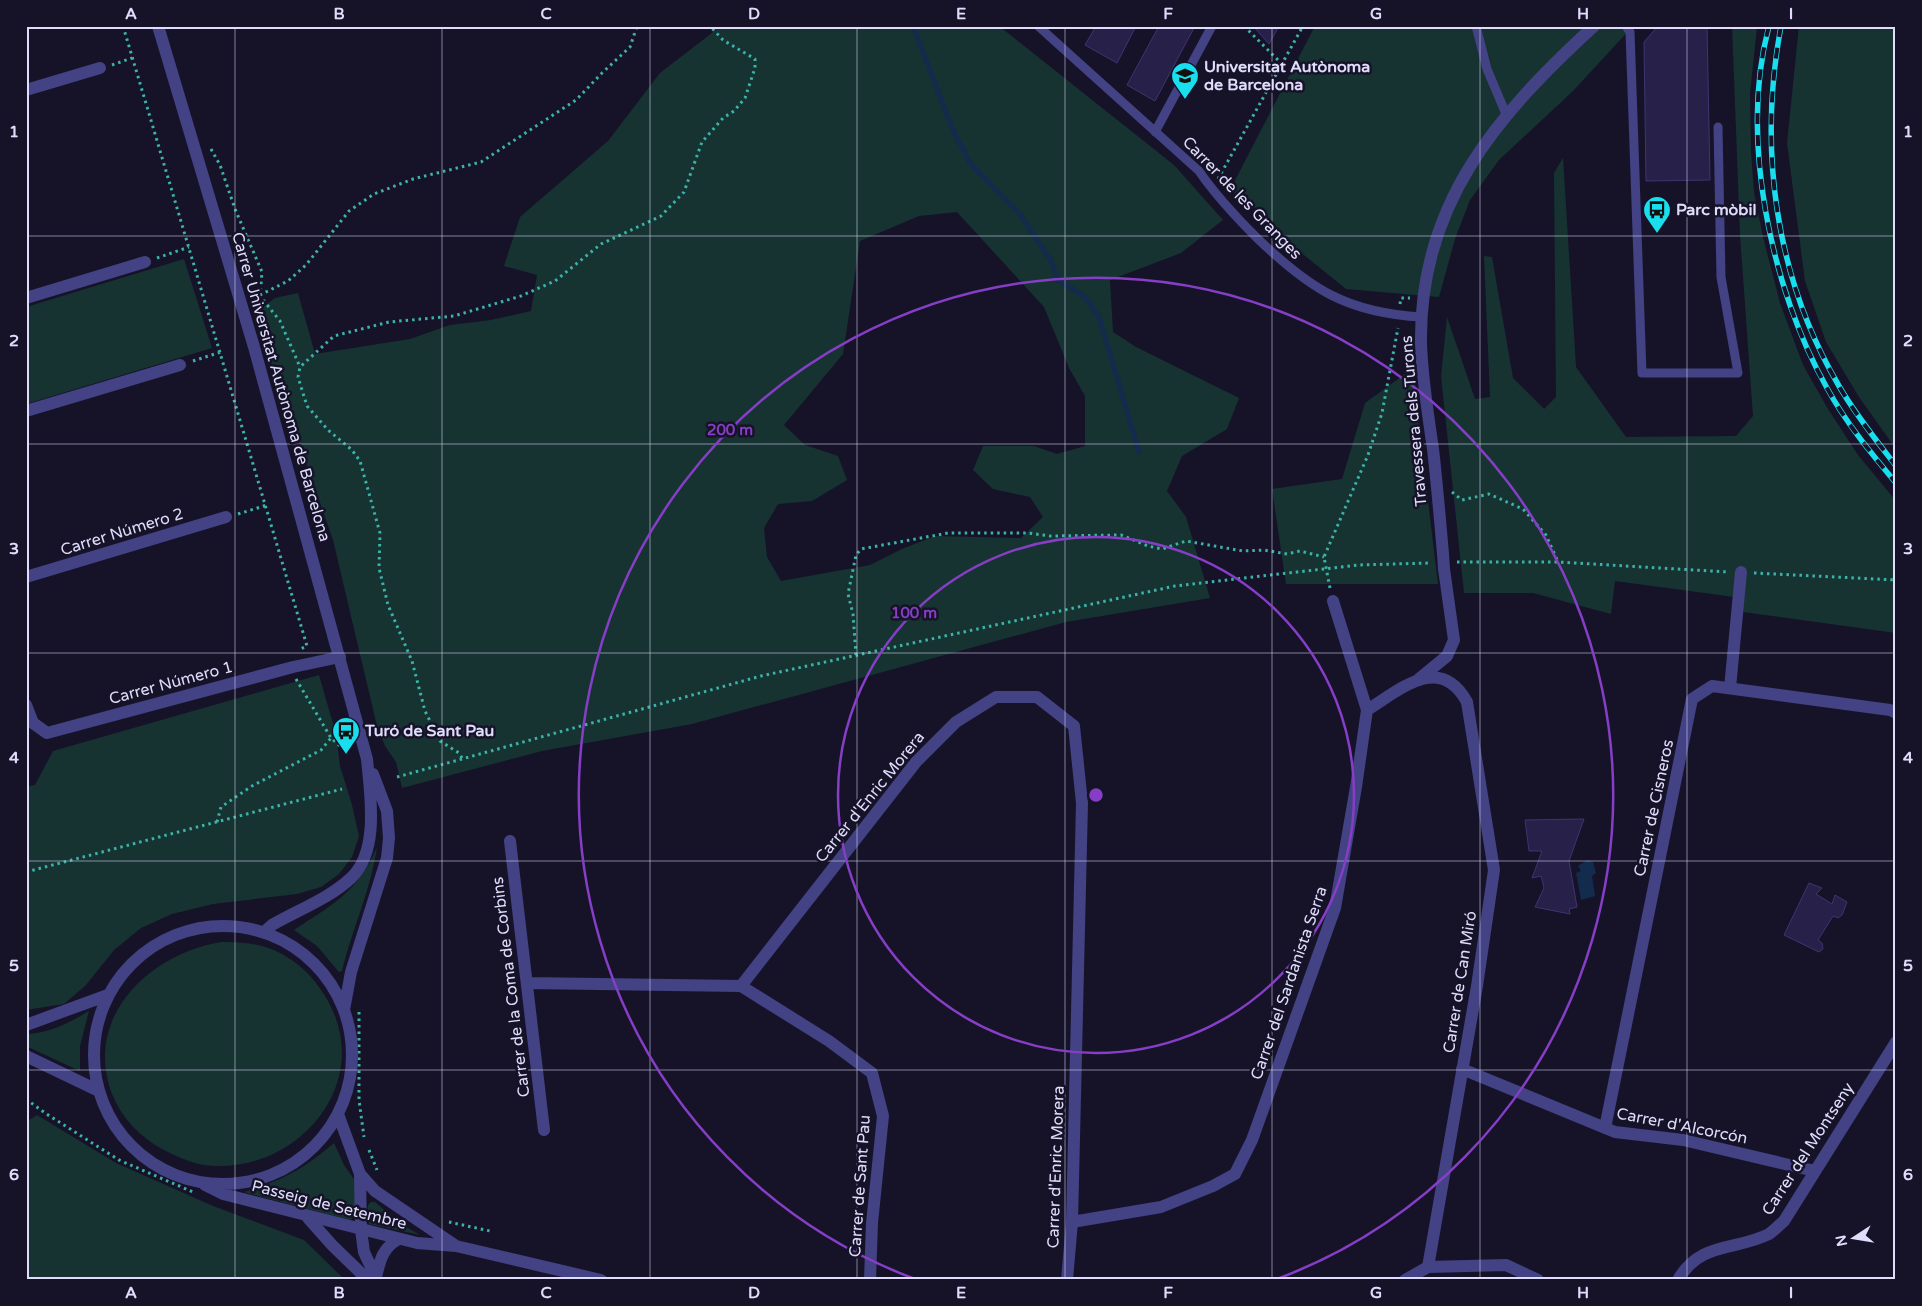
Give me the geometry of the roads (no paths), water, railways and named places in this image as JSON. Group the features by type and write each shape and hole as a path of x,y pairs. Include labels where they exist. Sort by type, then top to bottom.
{"street":[{"name":"Carrer Universitat Autònoma de Barcelona","path":"158,26 221,233 367,759 387,811 387,858 351,972 344,1010"},
{"name":"Travessera dels Turons","path":"1444,564 1444,490 1423,374 1422,317 1429,262 1442,220 1462,176 1506,114 1594,26"},
{"path":"26,90 100,68"},
{"path":"26,298 145,262"},
{"path":"26,411 180,365"},
{"name":"Carrer Número 2","path":"26,577 226,517"},
{"name":"Carrer de Can Miró","path":"1367,710 1418,681 1442,661 1452,648 1454,640 1444,564"},
{"path":"1730,688 1742,572"},
{"name":"Carrer del Sardanista Serra","path":"1072,1222 1161,1207 1213,1186 1235,1174 1252,1140 1335,908 1356,787 1367,710 1334,601"},
{"name":"Carrer Número 1","path":"26,705 33,723 47,733 293,667 340,657"},
{"name":"Carrer de Can Miró","path":"1418,681 1432,677 1448,680 1460,690 1467,702 1494,870 1428,1267"},
{"name":"Carrer de Cisneros","path":"1605,1128 1692,699 1712,686 1890,710 1896,713"},
{"name":"Carrer d'Enric Morera","path":"742,986 916,762 956,722 996,697 1037,697 1074,726 1082,803 1072,1222 1067,1280"},
{"name":"Carrer Universitat Autònoma de Barcelona","path":"264,932 272,924 335,890 353,876 364,857 372,814 367,759"},
{"name":"Carrer de la Coma de Corbins","path":"510,841 544,1130"},
{"path":"212,926 238,926 264,932 292,945 316,964 330,982 344,1010 350,1033 352,1069 346,1092 338,1114 321,1139 308,1152 275,1173 237,1183 198,1182 165,1170 136,1150 114,1123 99,1091 95,1070 95,1042 98,1021 108,995 122,973 134,960 170,936 212,926"},
{"path":"527,983 742,986"},
{"name":"Carrer de Sant Pau","path":"742,986 829,1041 872,1073 883,1116 872,1222 870,1280"},
{"path":"26,1026 108,995"},
{"name":"Carrer del Montseny","path":"1678,1280 1690,1264 1705,1253 1770,1233 1784,1221 1896,1042"},
{"path":"26,1056 99,1091"},
{"name":"Carrer d'Alcorcón","path":"1462,1069 1615,1132 1683,1140 1815,1171"},
{"name":"Passeig de Setembre","path":"338,1114 360,1174 375,1191 456,1246"},
{"path":"360,1174 361,1230 364,1252 374,1279"},
{"name":"Passeig de Setembre","path":"198,1182 223,1194 308,1218 417,1243 456,1246 601,1280"},
{"path":"308,1218 332,1245 374,1279"},
{"path":"374,1279 381,1256 390,1244 399,1239"},
{"path":"1405,1280 1428,1267 1506,1265 1538,1280"}],"lane":[{"name":"Carrer de les Granges","path":"1038,26 1199,171 1212,190 1290,269 1312,285 1357,307 1422,317"},
{"path":"1155,132 1212,26"},
{"path":"1476,26 1487,69 1506,114"},
{"path":"1626,26 1630,32 1642,373 1738,373 1721,277 1718,127"}],"water":[{"path":"1587,860 1593,862 1596,873 1592,876 1595,896 1581,900 1576,873 1581,871 1578,866"}],"waterway":[{"path":"913,26 952,128 970,163 1019,213 1051,261 1058,280 1084,296 1099,317 1139,452"}],"railway":[{"path":"1769,26 1761,70 1758,116 1759,164 1766,212 1776,259 1790,305 1807,349 1827,388 1851,426 1896,483"},
{"path":"1781,26 1774,72 1771,119 1772,165 1777,211 1786,257 1800,301 1817,344 1839,386 1859,417 1896,466"}],"place":[{"name":"Universitat Autònoma de Barcelona","path":"1185,100"},
{"name":"Parc mòbil","path":"1657,234"},
{"name":"Turó de Sant Pau","path":"346,755"}]}
